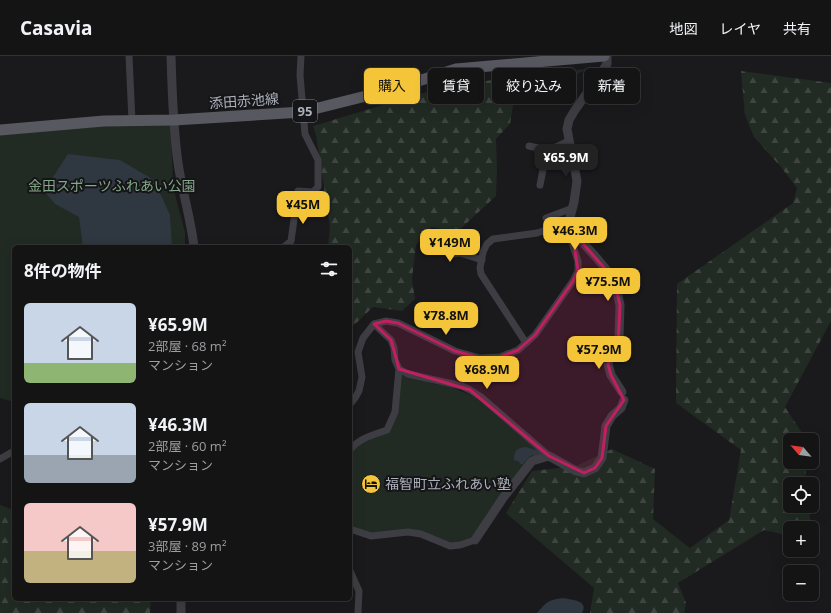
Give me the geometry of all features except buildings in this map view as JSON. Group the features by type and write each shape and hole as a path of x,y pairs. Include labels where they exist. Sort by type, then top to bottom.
{"main road":[{"name":"添田赤池線","path":"0,130 104,122 174,120 302,112 390,90 456,69 604,56"}],"street":[{"path":"129,56 132,121"},
{"path":"172,56 174,120 178,163 194,245"},
{"path":"286,245 291,241 298,191 313,192 318,187 318,160 305,134 302,112 300,75 301,56"},
{"path":"352,402 356,398 359,391 362,376 358,352 363,338 374,324 386,321 398,323 455,351 480,358 500,357 518,350 535,335 573,281 578,271 578,261 571,240 572,231 569,221 573,208 577,182 568,141 567,129 569,120 606,64 607,56"},
{"path":"529,146 547,149 568,141"},
{"path":"540,184 547,149"},
{"path":"546,218 573,208"},
{"path":"526,343 481,274 480,268 483,252 493,239 537,233 549,230 569,221"},
{"path":"399,369 408,374 462,386 470,390 481,397 548,456 576,471 584,473 595,468 602,458 606,426 612,416 621,408 623,396 610,375 608,364 611,356 618,348 620,338 620,305 614,279 572,231"},
{"path":"435,238 442,247 450,253 482,260"},
{"path":"352,448 355,444 367,437 387,430 395,412 399,369 395,360 394,348 391,340 374,324"},
{"path":"0,459 12,452"},
{"path":"352,530 371,536 408,532 421,534 450,546 460,546 475,540 503,498 532,462 548,456"},
{"path":"352,575 359,592 358,613"},
{"path":"181,601 181,613"}],"highlighted area":[{"path":"572,231 614,279 620,305 618,348 608,364 611,375 624,400 606,426 602,458 595,468 584,473 549,456 470,390 399,369 391,340 374,324 386,321 398,323 455,351 480,358 500,357 518,350 535,335 573,281 578,271"}],"green space":[{"path":"576,70 584,70 576,74"},
{"path":"741,71 831,83 831,321 785,407 802,433 783,433 783,469 806,469 806,477 783,477 783,513 810,513 810,521 783,521 783,534 764,530 678,583 686,603 684,613 590,613 594,588 506,513 532,471 576,466 612,449 655,469 653,519 690,548 729,520 741,450 676,403 677,284 793,203 797,188 781,167 754,137 745,115"},
{"path":"492,80 492,104 515,104 513,105 510,124 496,139 496,196 457,232 432,227 416,245 412,279 415,299 402,311 373,307 352,327 352,245 328,245 330,227 316,135 313,126 387,104 420,104 420,94 428,92 428,104 484,104 484,81"},
{"name":"金田スポーツふれあい公園","path":"165,123 171,126 173,187 185,232 185,245 12,245 12,401 0,398 0,135 58,128"},
{"path":"402,375 435,384 449,386 477,398 543,453 532,462 475,540 460,545 421,534 371,536 352,530 352,449 387,430 395,412"},
{"path":"0,505 12,509 12,601 151,601 150,613 0,613"}],"shaded area":[{"path":"68,154 120,160 154,180 170,215 172,245 83,245 79,217 55,204 44,191"},
{"path":"526,447 541,453 540,456 535,457 532,455 523,464 521,464 514,460 515,452 520,448"},
{"path":"563,598 575,600 581,603 584,609 582,613 537,613 548,602"}],"place":[{"name":"福智町立ふれあい塾","path":"371,484"}]}
